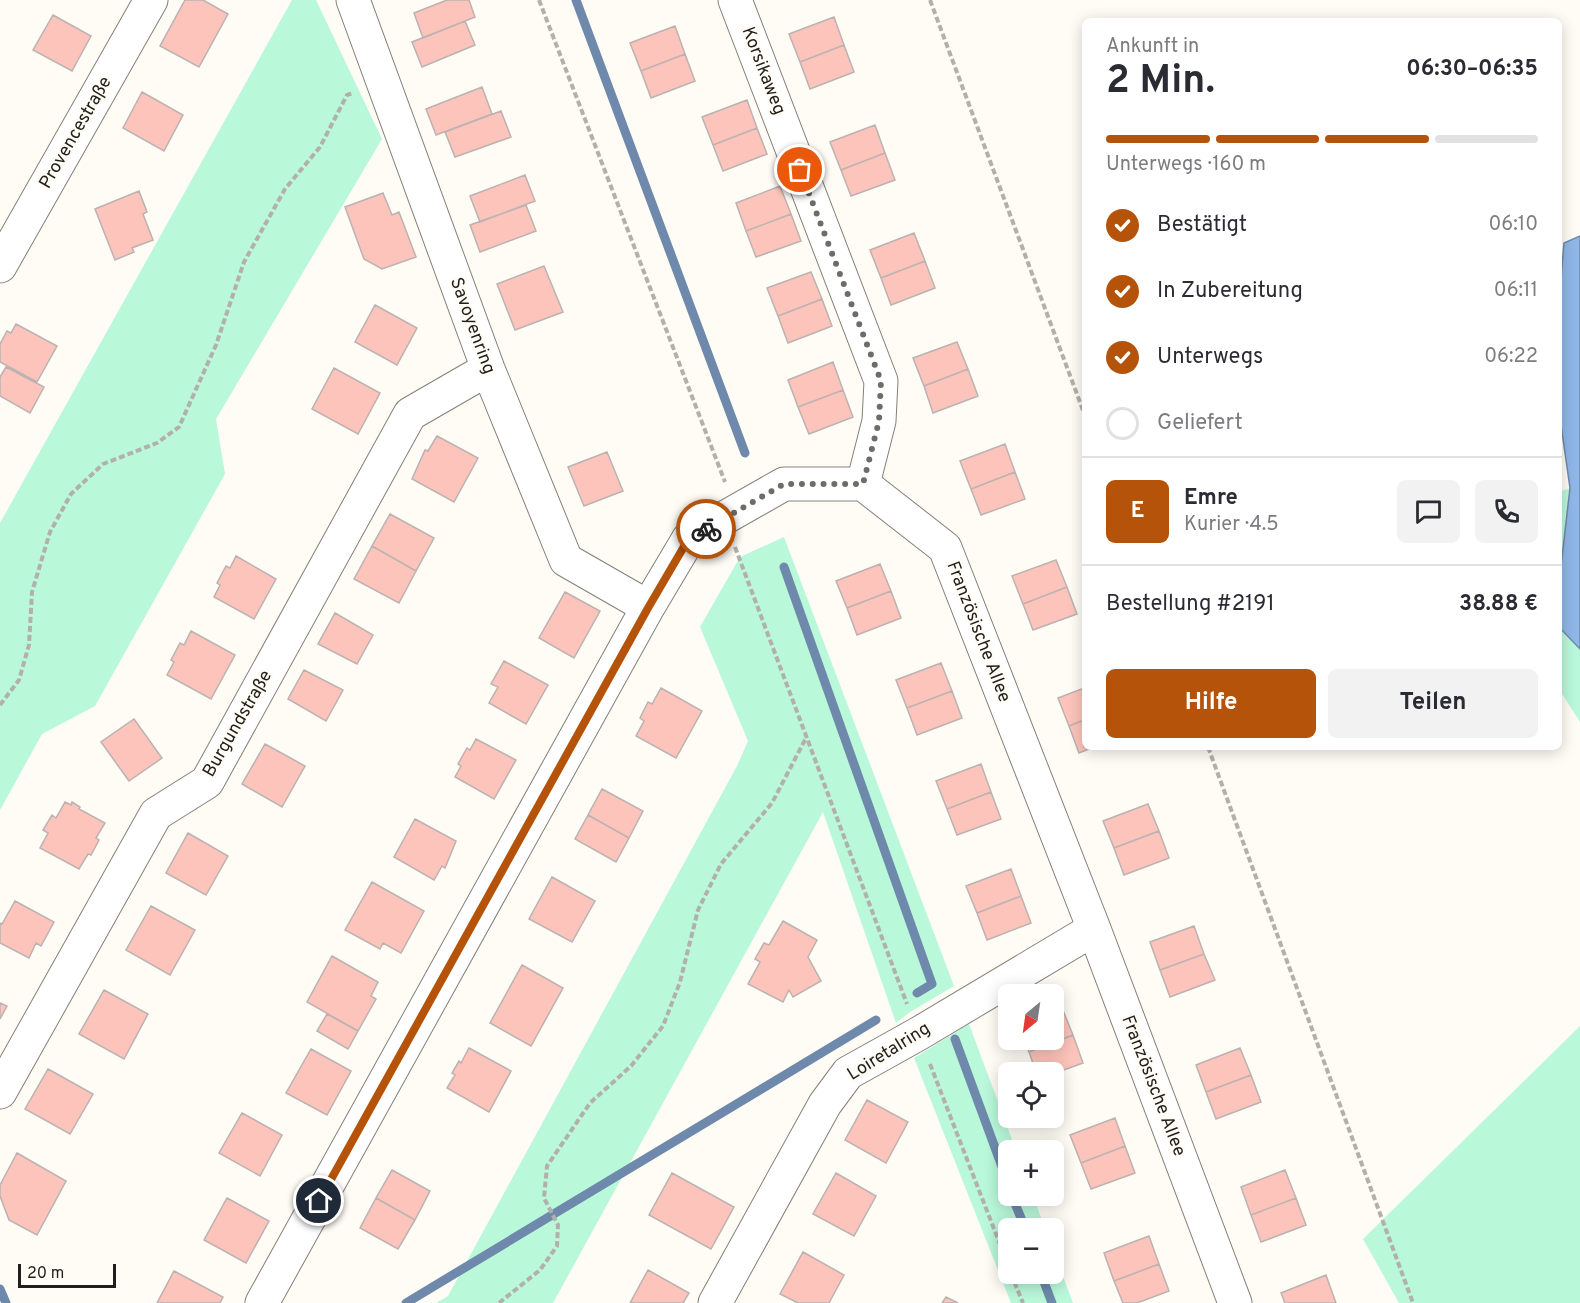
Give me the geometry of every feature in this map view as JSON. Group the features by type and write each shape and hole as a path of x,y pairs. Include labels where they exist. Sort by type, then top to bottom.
{"street":[{"name":"Provencestraße","path":"0,266 151,0"},
{"name":"Savoyenring","path":"353,0 488,369 566,560 648,608"},
{"name":"Korsikaweg","path":"735,0 881,381 879,421 863,484"},
{"name":"Burgundstraße","path":"0,1092 156,814 207,782 410,414 488,369"},
{"path":"262,1303 689,538 784,484 863,484"},
{"name":"Französische Allee","path":"863,484 945,548 1094,929 1235,1303"},
{"name":"Loiretalring","path":"716,1303 825,1104 848,1073 1094,929"}],"path":[{"path":"539,0 716,462 740,556 918,1034 998,1239"},
{"path":"930,0 1082,408"},
{"path":"0,705 19,680 29,645 32,592 50,532 71,494 104,464 157,443 179,427 216,345 244,261 285,189 320,147 347,95 383,81"},
{"path":"499,1303 540,1270 557,1246 558,1225 544,1198 547,1167 590,1103 631,1066 663,1026 680,982 698,910 721,864 772,803 807,735"},
{"path":"1210,750 1413,1303"},
{"path":"1015,1284 1023,1303"}],"green space":[{"path":"292,0 316,0 382,139 216,419 225,474 95,706 42,734 0,810 0,523"},
{"path":"1570,488 1562,557 1562,491"},
{"path":"784,537 954,986 896,1023 823,812 553,1303 436,1303 448,1296 737,766 748,741 700,627 740,557"},
{"path":"1562,630 1580,649 1580,722 1562,694"},
{"path":"969,1024 998,1102 998,1128 1008,1128 1012,1140 998,1140 998,1206 1037,1206 1041,1218 998,1218 998,1270 914,1058"},
{"path":"1580,1026 1580,1303 1399,1303 1363,1239"},
{"path":"1064,1279 1073,1303 1011,1303 1003,1284 1064,1284"}],"water":[{"path":"1580,236 1580,649 1562,630 1562,557 1570,488 1562,432 1564,243"}],"building":[{"path":"185,0 203,0 228,14 199,67 160,46"},
{"path":"447,0 469,0 475,17 423,38 414,13"},
{"path":"53,15 91,36 72,71 33,50"},
{"path":"834,17 844,45 800,62 789,34"},
{"path":"465,21 475,45 422,67 412,42"},
{"path":"675,26 685,54 641,71 630,43"},
{"path":"844,45 854,72 810,89 800,62"},
{"path":"685,54 695,81 651,98 641,71"},
{"path":"482,87 492,114 436,135 426,109"},
{"path":"142,92 183,115 164,151 123,128"},
{"path":"747,100 757,128 713,145 702,117"},
{"path":"501,111 511,137 455,157 445,132"},
{"path":"875,125 885,153 841,170 830,142"},
{"path":"757,128 767,154 723,171 713,145"},
{"path":"885,153 895,180 851,196 841,170"},
{"path":"525,175 535,201 480,222 470,196"},
{"path":"780,186 791,214 746,231 736,203"},
{"path":"139,191 147,212 143,214 153,240 132,248 134,252 115,260 95,209"},
{"path":"383,193 392,215 399,212 416,257 382,269 364,259 345,207"},
{"path":"526,205 536,231 480,252 470,225"},
{"path":"791,214 801,241 756,257 746,231"},
{"path":"914,233 925,261 881,278 870,250"},
{"path":"925,261 935,288 891,305 881,278"},
{"path":"544,266 563,312 515,330 497,284"},
{"path":"811,272 822,299 778,316 767,288"},
{"path":"822,299 832,326 788,343 778,316"},
{"path":"375,305 417,328 397,365 355,342"},
{"path":"16,324 57,346 37,382 0,362 0,344 7,331 11,333"},
{"path":"957,342 968,369 924,386 913,358"},
{"path":"833,362 843,390 798,407 788,380"},
{"path":"6,367 44,387 30,413 0,396 0,377"},
{"path":"334,368 380,393 358,434 312,409"},
{"path":"968,369 978,396 933,413 924,386"},
{"path":"843,390 853,417 809,434 798,407"},
{"path":"437,436 478,458 454,502 412,479 425,450 428,451"},
{"path":"1005,444 1015,472 971,489 960,461"},
{"path":"607,452 623,491 584,506 568,467"},
{"path":"1015,472 1025,499 981,515 971,489"},
{"path":"390,514 434,538 416,571 372,546"},
{"path":"372,546 416,571 399,603 354,579"},
{"path":"236,556 276,579 254,619 214,597 220,585 217,583 226,566 230,568"},
{"path":"1056,560 1067,587 1023,604 1012,576"},
{"path":"880,564 891,591 847,608 836,581"},
{"path":"1067,587 1077,614 1033,630 1023,604"},
{"path":"891,591 901,618 857,635 847,608"},
{"path":"565,592 600,611 574,658 539,638"},
{"path":"335,613 373,635 357,664 318,644"},
{"path":"191,631 235,655 211,699 167,675 174,662 171,660 180,643 184,645"},
{"path":"504,661 548,685 526,724 489,703 498,687 491,684"},
{"path":"941,663 952,691 907,708 896,680"},
{"path":"304,670 343,690 326,721 288,699"},
{"path":"661,688 702,711 676,758 636,736 644,721 640,718 648,702 652,704"},
{"path":"1082,689 1082,721 1069,726 1058,698"},
{"path":"952,691 962,718 917,735 907,708"},
{"path":"134,719 162,758 129,781 101,742"},
{"path":"1082,721 1082,750 1086,750 1079,753 1069,726"},
{"path":"476,739 516,760 494,799 455,777 461,766 458,764 467,748 470,750"},
{"path":"265,744 305,766 282,807 242,784"},
{"path":"981,764 991,792 947,809 936,781"},
{"path":"602,789 643,811 629,838 588,815"},
{"path":"991,792 1001,819 957,835 947,809"},
{"path":"65,802 71,805 72,802 80,807 79,809 105,823 96,838 99,840 91,855 88,854 79,869 40,848 48,833 43,830 52,815 56,818"},
{"path":"1148,804 1159,831 1114,848 1103,821"},
{"path":"588,815 629,838 616,862 575,839"},
{"path":"415,819 456,841 445,868 442,866 434,880 394,857"},
{"path":"1159,831 1169,858 1124,875 1114,848"},
{"path":"188,833 228,856 206,895 166,873"},
{"path":"1011,869 1021,896 977,913 966,886"},
{"path":"552,877 595,901 572,942 529,919"},
{"path":"372,882 424,911 401,953 383,943 380,949 345,930"},
{"path":"1021,896 1031,923 987,940 977,913"},
{"path":"15,901 54,922 41,946 36,943 29,958 0,943 0,923 2,924"},
{"path":"151,906 195,930 170,975 126,950"},
{"path":"783,921 817,940 808,957 821,981 793,997 789,990 783,1002 748,984 760,962 755,959 764,943 769,945"},
{"path":"1194,926 1204,954 1160,970 1150,942"},
{"path":"1204,954 1215,980 1170,997 1160,970"},
{"path":"332,956 378,982 371,996 376,999 358,1031 307,1002"},
{"path":"522,965 563,988 531,1046 490,1023"},
{"path":"104,990 148,1014 124,1059 79,1034"},
{"path":"0,1003 7,1006 0,1019"},
{"path":"1064,1013 1073,1035 1064,1038"},
{"path":"327,1014 358,1031 348,1049 317,1031"},
{"path":"1073,1035 1083,1063 1064,1070 1064,1062 1032,1062 1029,1052 1064,1050 1064,1038"},
{"path":"469,1048 511,1071 489,1112 447,1088 455,1075 452,1073 459,1061 461,1063"},
{"path":"1240,1048 1251,1075 1206,1092 1196,1065"},
{"path":"311,1049 351,1071 327,1115 286,1093"},
{"path":"48,1069 93,1094 70,1134 25,1109"},
{"path":"1251,1075 1261,1102 1216,1119 1206,1092"},
{"path":"867,1100 908,1122 886,1163 845,1140"},
{"path":"242,1113 282,1135 260,1176 219,1153"},
{"path":"1115,1118 1125,1146 1081,1163 1070,1135"},
{"path":"1125,1146 1135,1173 1091,1189 1081,1163"},
{"path":"17,1153 66,1181 37,1235 9,1220 0,1196 0,1185"},
{"path":"392,1170 430,1191 415,1220 376,1198"},
{"path":"1285,1170 1296,1198 1251,1215 1241,1187"},
{"path":"672,1173 734,1207 711,1249 649,1215"},
{"path":"836,1173 876,1196 854,1236 813,1214"},
{"path":"227,1198 269,1221 246,1263 204,1240"},
{"path":"376,1198 415,1220 398,1249 360,1228"},
{"path":"1296,1198 1306,1225 1261,1242 1251,1215"},
{"path":"1149,1236 1159,1264 1114,1281 1104,1253"},
{"path":"803,1252 844,1275 829,1303 798,1303 780,1294"},
{"path":"1159,1264 1169,1291 1137,1303 1123,1303 1114,1281"},
{"path":"648,1270 689,1293 683,1303 630,1303"},
{"path":"174,1271 223,1297 220,1303 157,1303"},
{"path":"1326,1275 1336,1303 1285,1303 1281,1293"},
{"path":"946,1297 958,1303 942,1303"}],"waterway":[{"path":"576,0 745,453"},
{"path":"784,567 932,984 917,993"},
{"path":"406,1303 876,1020"},
{"path":"955,1039 998,1156"},
{"path":"1016,1206 1021,1218"},
{"path":"1045,1284 1052,1303"},
{"path":"0,1289 6,1303"}],"way so far":[{"path":"706,529 784,484 863,484 879,421 881,381 800,170"}],"route":[{"path":"319,1201 648,608 689,538 706,529"}]}
